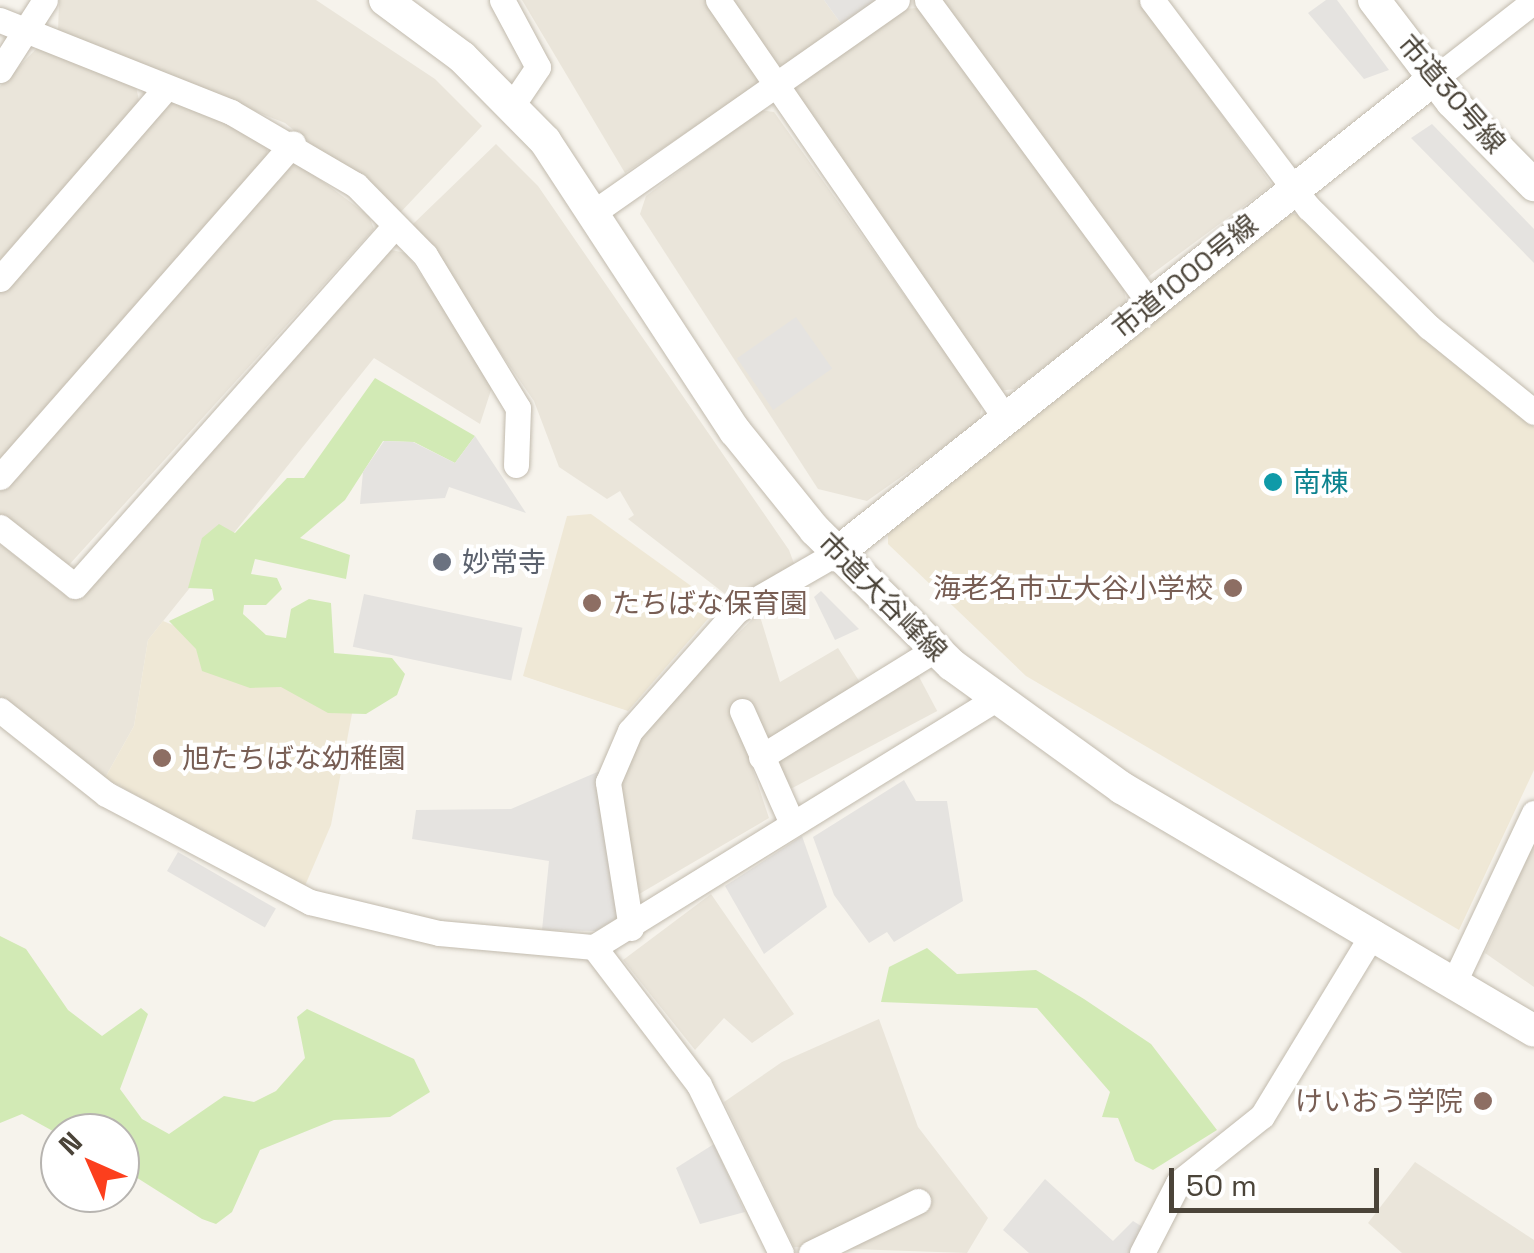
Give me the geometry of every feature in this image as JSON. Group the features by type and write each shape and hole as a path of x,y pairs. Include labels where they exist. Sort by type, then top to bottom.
{"street":[{"path":"0,70 32,32 45,0"},
{"name":"市道大谷峰線","path":"384,0 513,104 597,210 736,431 837,552 936,649 995,698 1122,788 1374,932 1534,1031"},
{"path":"502,0 538,67 513,104"},
{"path":"718,0 1006,419"},
{"path":"597,210 897,0"},
{"path":"927,0 1151,304"},
{"path":"1152,0 1292,189 1429,327 1534,412"},
{"name":"市道30号線","path":"1374,0 1434,78 1534,185"},
{"name":"市道1000号線","path":"837,552 1534,0"},
{"path":"0,20 293,143 395,225 425,255 518,408 516,464"},
{"path":"0,278 167,87"},
{"path":"0,477 293,143"},
{"path":"0,527 75,586 395,225"},
{"path":"631,928 608,782 630,732 736,610 837,552"},
{"path":"761,757 936,649"},
{"path":"0,710 106,794 310,902 439,933 594,947 631,928 791,821 995,698"},
{"path":"742,711 791,821"},
{"path":"1454,982 1523,868 1534,813"},
{"path":"1142,1253 1178,1184 1262,1116 1374,932"},
{"path":"594,947 699,1085 781,1253"},
{"path":"811,1253 918,1201"}],"shaded area":[{"path":"59,0 316,0 435,79 482,126 398,215 285,123 58,33"},
{"path":"522,0 709,0 758,71 757,86 625,173"},
{"path":"731,0 824,0 842,25 785,66 772,62"},
{"path":"824,0 877,0 842,25"},
{"path":"940,0 1140,0 1272,185 1144,280"},
{"path":"1326,0 1337,0 1389,70 1364,79 1308,13"},
{"path":"918,8 1123,286 1127,304 1015,389 998,391 791,87 902,9"},
{"path":"39,46 136,86 139,101 0,260 0,86"},
{"path":"173,98 266,142 268,156 0,460 0,288"},
{"path":"760,110 774,112 982,404 979,422 867,501 818,489 640,214 646,196"},
{"path":"1432,124 1534,229 1534,263 1411,138"},
{"path":"496,144 538,186 789,550 795,566 777,578 729,597 628,519 634,515 620,491 607,499 559,467 534,401 412,225"},
{"path":"290,157 369,216 374,229 68,566 0,516 0,488"},
{"name":"海老名市立大谷小学校","path":"1290,214 1302,214 1442,354 1534,427 1534,770 1459,930 1026,676 888,544 888,533"},
{"path":"391,250 406,253 494,381 480,424 374,358 148,640 134,726 105,778 0,700 0,544 70,599 84,595"},
{"path":"796,317 832,369 773,410 737,358"},
{"path":"475,436 526,513 449,487 445,498 360,504 363,472 384,441 413,442 455,463"},
{"path":"591,514 719,606 628,711 523,676 567,516"},
{"path":"821,591 859,629 835,640 814,597"},
{"path":"364,594 522,628 511,681 353,647"},
{"path":"759,613 780,682 838,648 863,687 749,758 769,818 634,897 615,795 644,724"},
{"path":"163,621 355,698 331,825 304,888 105,778 134,726 148,640"},
{"path":"917,673 937,711 792,788 771,750"},
{"path":"602,770 619,917 596,931 542,930 549,861 412,839 416,810 511,809"},
{"path":"904,780 916,801 947,801 963,901 894,942 887,932 869,943 834,895 813,837"},
{"path":"802,836 827,907 764,954 725,886"},
{"path":"1534,843 1534,987 1485,953"},
{"path":"178,852 276,908 265,928 167,871"},
{"path":"711,894 794,1014 752,1043 724,1018 695,1050 623,960"},
{"path":"879,1019 918,1127 988,1218 967,1253 794,1247 724,1102 782,1062"},
{"path":"714,1144 745,1212 700,1224 676,1168"},
{"path":"1415,1162 1534,1240 1534,1253 1402,1253 1368,1223"},
{"path":"1045,1179 1113,1241 1133,1221 1146,1229 1132,1253 1029,1253 1003,1230"}],"green space":[{"path":"375,378 475,436 455,463 414,442 383,441 345,500 300,538 350,555 346,579 255,559 251,574 277,578 282,589 266,605 244,605 243,614 266,635 286,638 291,609 309,599 331,603 334,653 392,658 405,674 397,695 366,714 328,713 281,687 250,688 202,671 196,649 169,621 214,600 212,589 188,588 202,538 219,524 235,533 287,478 304,478"},
{"path":"0,936 26,949 68,1010 102,1036 141,1008 148,1014 120,1089 138,1113 40,1113 40,1124 22,1114 0,1123"},
{"path":"927,948 957,974 1036,970 1084,999 1151,1044 1217,1130 1153,1170 1135,1161 1118,1118 1102,1117 1110,1092 1037,1008 881,1002 889,967"},
{"path":"307,1009 414,1059 430,1092 390,1117 334,1120 260,1150 232,1212 216,1224 140,1180 140,1116 169,1134 224,1096 254,1102 276,1091 305,1058 297,1017"}],"place":[{"name":"南棟","path":"1273,482"},
{"name":"妙常寺","path":"442,562"},
{"name":"海老名市立大谷小学校","path":"1233,588"},
{"name":"たちばな保育園","path":"592,603"},
{"name":"旭たちばな幼稚園","path":"162,758"},
{"name":"けいおう学院","path":"1483,1101"}]}
